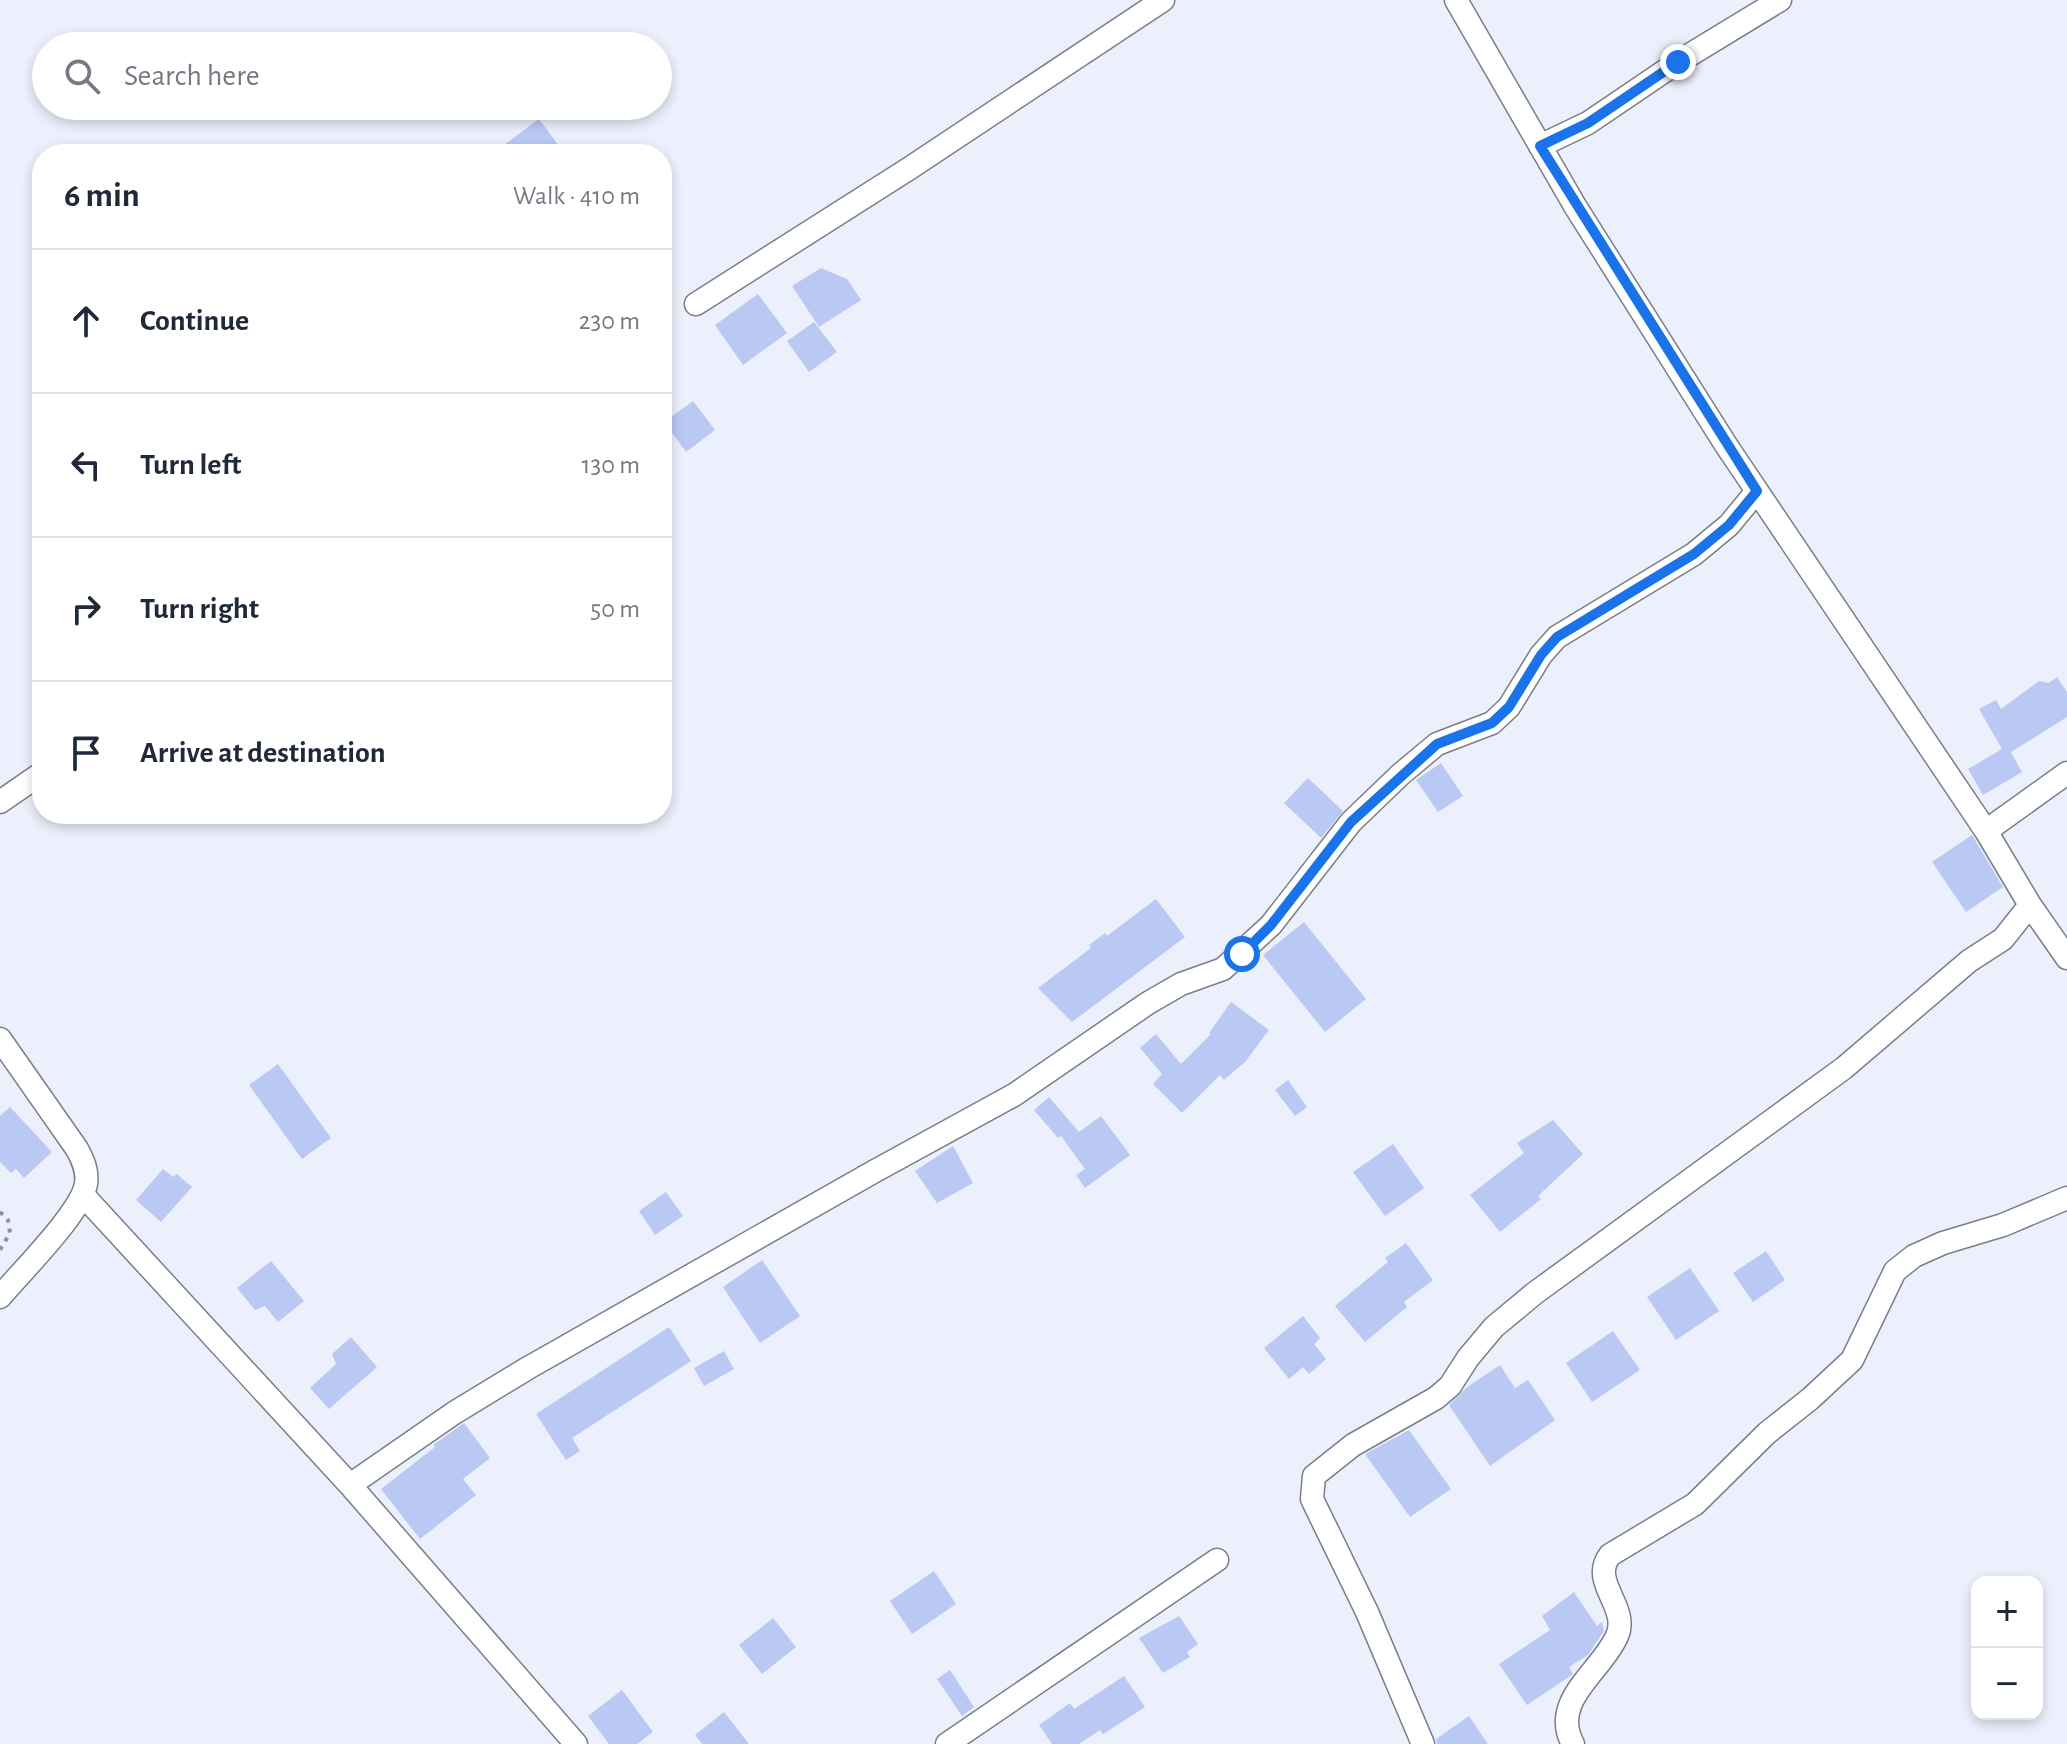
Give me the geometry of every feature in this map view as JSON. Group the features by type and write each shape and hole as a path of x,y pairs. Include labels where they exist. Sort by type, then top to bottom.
{"street":[{"path":"696,304 910,168 1163,0"},
{"path":"1456,0 1540,146 1757,491 1986,831 2030,905 2067,958"},
{"path":"1540,146 1588,123 1705,45 1780,0"},
{"path":"350,1485 454,1413 515,1376 1014,1095 1148,1003 1181,984 1223,969 1271,925 1351,822 1401,774 1437,744 1492,723 1509,707 1541,655 1557,637 1694,554 1729,525 1757,491"},
{"path":"1986,831 2067,773"},
{"path":"0,802 32,780"},
{"path":"1423,1744 1367,1612 1312,1499 1314,1476 1353,1445 1436,1398 1450,1386 1494,1327 1535,1293 1844,1068 1969,961 2003,939 2030,905"},
{"path":"0,1039 83,1160 86,1184 71,1214 0,1297"},
{"path":"83,1195 350,1485 576,1744"},
{"path":"1573,1744 1566,1726 1573,1698 1614,1643 1620,1629 1619,1616 1602,1573 1604,1562 1610,1555 1695,1504 1767,1433 1852,1360 1895,1271 1914,1256 1943,1243 2003,1225 2067,1198"},
{"path":"947,1744 1217,1560"}],"path":[{"path":"0,1212 8,1220 10,1233 0,1250"}],"building":[{"path":"540,120 558,144 505,144"},
{"path":"821,268 847,279 861,300 819,327 792,286"},
{"path":"758,294 787,333 743,365 715,325"},
{"path":"814,322 837,352 809,372 787,341"},
{"path":"693,401 715,430 686,452 672,433 672,416"},
{"path":"2057,677 2067,692 2067,717 2011,752 2022,772 1983,795 1968,769 2002,749 1979,709 1996,700 2001,709 2039,681 2049,683"},
{"path":"1441,763 1463,796 1438,812 1416,780"},
{"path":"1308,778 1343,811 1321,838 1284,803"},
{"path":"1972,835 2003,887 1966,912 1932,862"},
{"path":"1156,899 1185,937 1072,1022 1038,988 1091,948 1089,945 1105,933 1107,936"},
{"path":"1304,922 1366,999 1325,1032 1263,955"},
{"path":"1231,1002 1269,1030 1245,1062 1224,1080 1220,1075 1182,1113 1153,1084 1162,1074 1140,1048 1156,1034 1181,1064 1211,1034"},
{"path":"278,1064 331,1138 302,1159 249,1085"},
{"path":"1288,1080 1307,1107 1295,1116 1275,1090"},
{"path":"1049,1097 1079,1132 1101,1116 1130,1155 1085,1188 1076,1175 1085,1169 1061,1136 1058,1138 1034,1110"},
{"path":"10,1107 52,1152 24,1178 16,1169 11,1173 0,1162 0,1116"},
{"path":"1553,1120 1583,1154 1538,1196 1541,1199 1500,1232 1470,1195 1524,1153 1517,1143"},
{"path":"1393,1144 1424,1188 1385,1216 1353,1172"},
{"path":"953,1146 973,1183 937,1203 915,1171"},
{"path":"163,1169 173,1177 177,1174 192,1187 161,1222 136,1200"},
{"path":"666,1192 683,1216 655,1235 639,1211"},
{"path":"1406,1243 1433,1280 1404,1302 1407,1307 1365,1342 1335,1306 1388,1262 1385,1258"},
{"path":"1766,1251 1785,1280 1753,1302 1733,1273"},
{"path":"762,1260 800,1316 760,1343 723,1287"},
{"path":"271,1261 304,1301 278,1322 265,1306 255,1310 237,1288"},
{"path":"1690,1268 1719,1311 1676,1340 1647,1297"},
{"path":"1303,1316 1320,1338 1314,1344 1326,1359 1309,1374 1303,1367 1289,1379 1264,1348"},
{"path":"669,1327 691,1361 572,1438 580,1451 566,1460 536,1414"},
{"path":"1613,1331 1640,1370 1592,1402 1566,1363"},
{"path":"351,1337 377,1367 329,1409 310,1388 336,1364 332,1354"},
{"path":"724,1351 734,1369 704,1386 694,1368"},
{"path":"1500,1365 1515,1388 1528,1380 1555,1420 1490,1466 1449,1405 1466,1388"},
{"path":"464,1423 490,1458 463,1479 476,1495 420,1539 381,1489"},
{"path":"1409,1430 1451,1489 1410,1517 1365,1454"},
{"path":"934,1571 956,1604 912,1634 890,1601"},
{"path":"1574,1592 1597,1626 1602,1622 1604,1631 1588,1655 1569,1667 1573,1674 1527,1705 1499,1664 1550,1630 1542,1616"},
{"path":"1179,1616 1198,1644 1187,1652 1190,1657 1163,1673 1139,1638"},
{"path":"773,1618 796,1647 762,1674 739,1645"},
{"path":"950,1670 974,1707 962,1716 937,1679"},
{"path":"1124,1676 1145,1707 1103,1734 1100,1730 1079,1744 1052,1744 1039,1725 1070,1703 1074,1709"},
{"path":"622,1690 653,1732 637,1744 609,1744 588,1716"},
{"path":"724,1712 749,1744 702,1744 695,1735"},
{"path":"1469,1716 1488,1744 1437,1744 1436,1739"}],"route":[{"path":"1242,954 1271,925 1351,822 1401,774 1437,744 1492,723 1509,707 1541,655 1557,637 1694,554 1729,525 1757,491 1540,146 1588,123 1678,62"}]}
